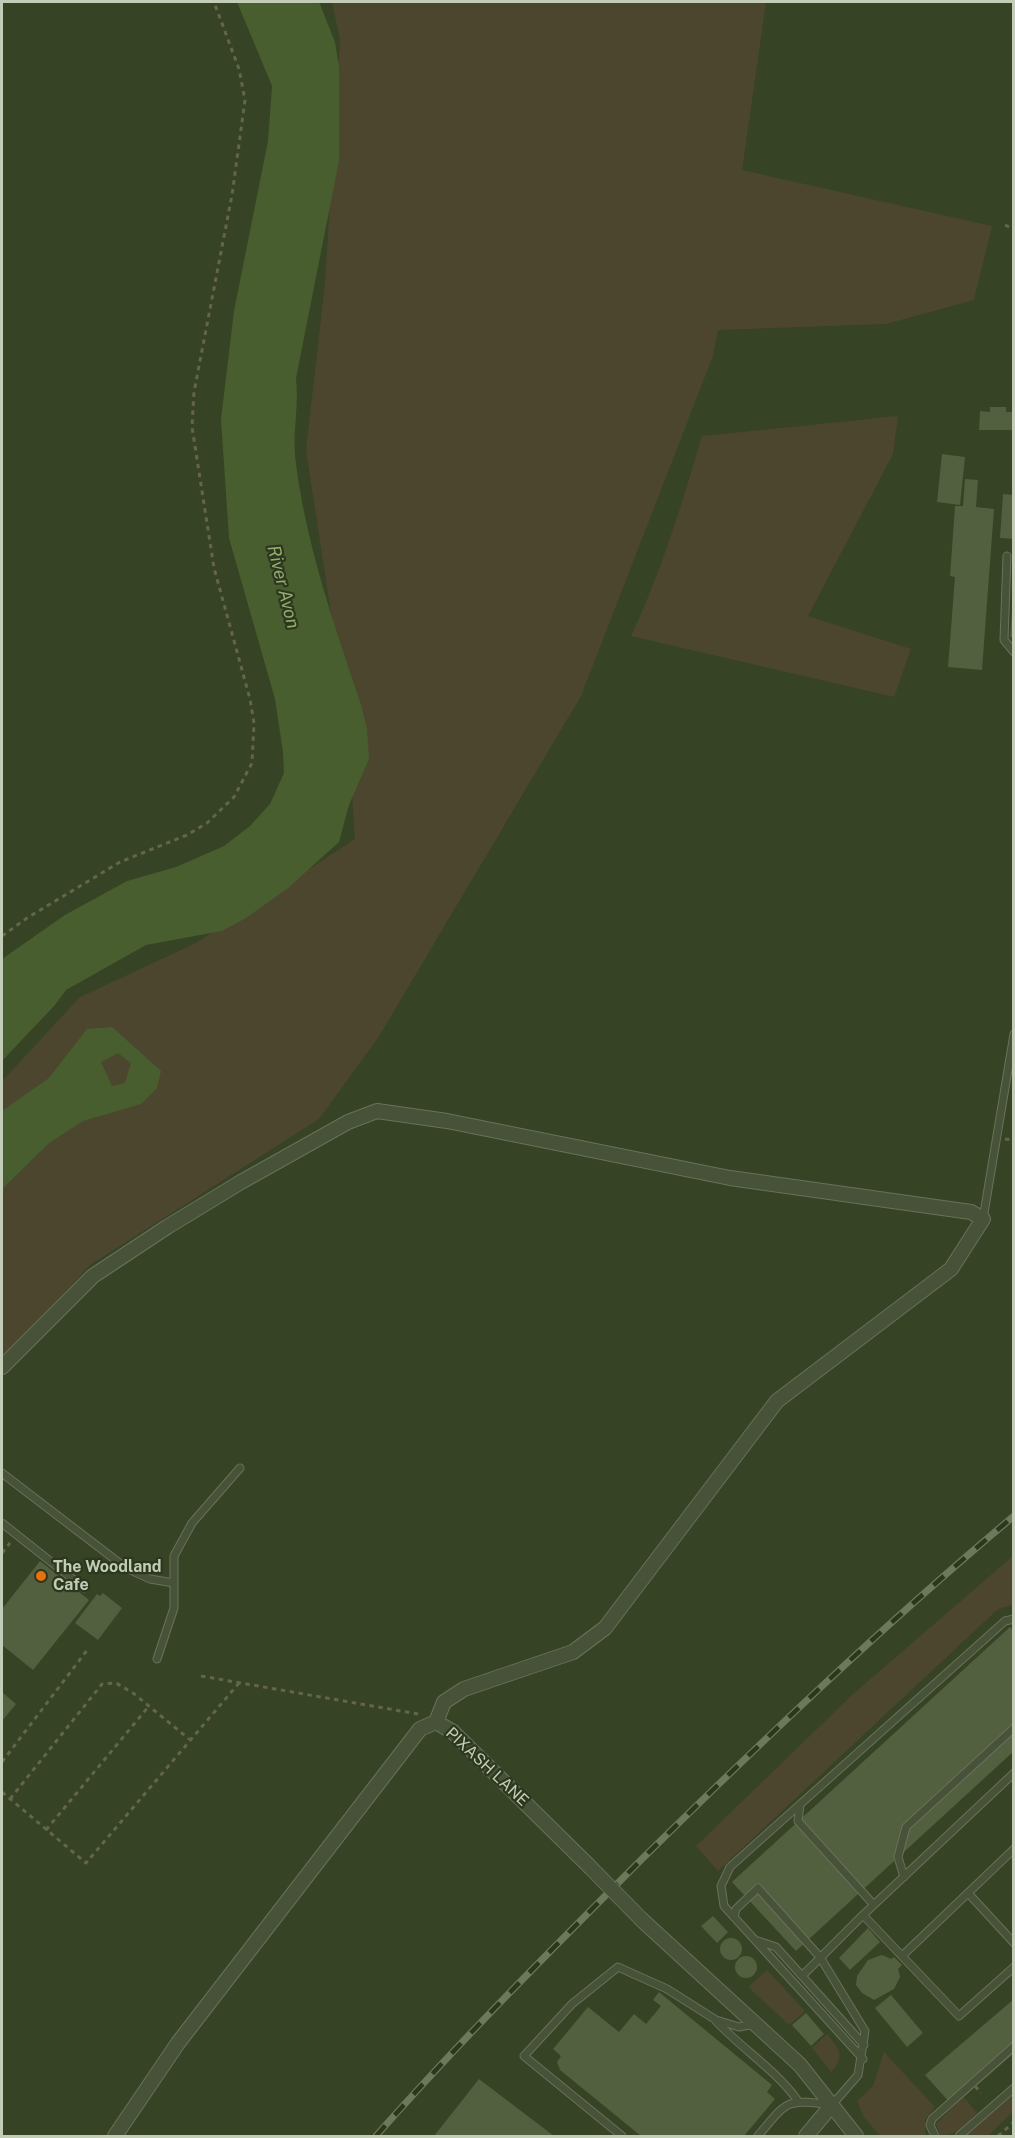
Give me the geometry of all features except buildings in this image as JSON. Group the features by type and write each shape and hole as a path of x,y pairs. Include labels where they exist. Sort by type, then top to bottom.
{"street":[{"path":"2,1367 93,1276 241,1182 348,1122 377,1110 447,1121 730,1178 971,1212 982,1220 951,1269 777,1401 605,1628 573,1652 464,1689 444,1702 436,1722"},
{"name":"PIXASH LANE","path":"115,2136 178,2043 386,1769 420,1729 436,1722 453,1732 642,1920 759,2024 800,2065 856,2136"},
{"path":"806,2136 832,2105"}],"lane":[{"path":"1007,556 1004,640 1014,652"},
{"path":"982,1220 1014,1034"},
{"path":"157,1659 174,1608 174,1556 192,1523 240,1468"},
{"path":"2,1473 126,1568 150,1579 174,1583"},
{"path":"2,1523 84,1588"},
{"path":"862,2059 724,1906 721,1886 730,1867 1005,1621 1014,1619"},
{"path":"904,1877 898,1857 906,1827 1014,1728"},
{"path":"802,1976 863,1915 1014,1773"},
{"path":"801,1803 798,1821 874,1905"},
{"path":"902,1956 1014,1849"},
{"path":"734,1917 736,1909 758,1888 820,1957 865,2031 858,2076 832,2105 798,2101 782,2108 758,2136"},
{"path":"968,1893 1014,1944"},
{"path":"863,1915 959,2016 1014,1967"},
{"path":"754,1939 776,1947 864,2045"},
{"path":"622,2136 524,2056 572,2004 618,1967 667,1989 716,2020 732,2038 789,2088 798,2101"},
{"path":"716,2020 739,2026 759,2024"},
{"path":"935,2136 930,2125 932,2119 1014,2046"},
{"path":"959,2136 1014,2088"}],"path":[{"path":"2,936 27,918 120,862 187,835 207,823 234,797 252,763 255,740 250,699 214,568 192,427 194,392 236,172 245,100 239,69 214,2"},
{"path":"1005,225 1014,229"},
{"path":"2,1762 88,1648"},
{"path":"201,1676 410,1711 436,1722"},
{"path":"10,1799 102,1684 116,1683 150,1706 189,1739"},
{"path":"2,1792 86,1863 189,1739 239,1683"},
{"path":"46,1830 150,1706"},
{"path":"975,2086 981,2093"},
{"path":"998,2136 1014,2122"}],"shaded area":[{"path":"332,2 766,2 742,170 992,226 974,300 886,324 718,330 713,356 581,696 378,1038 319,1119 90,1265 2,1362 2,1081 80,997 196,943 355,839 346,711 306,450 325,283 340,40"},
{"path":"898,416 893,454 808,616 911,649 894,697 631,636 661,563 702,436"},
{"path":"1013,1556 1013,1605 998,1609 718,1871 696,1846 853,1694"},
{"path":"767,1970 805,2011 789,2025 748,1987"},
{"path":"827,2034 839,2053 836,2066 831,2072 812,2048"},
{"path":"884,2052 935,2107 925,2120 926,2136 880,2136 864,2117 857,2101 873,2086"},
{"path":"1013,2095 1013,2112 988,2136 965,2136"},
{"path":"963,2096 977,2113 956,2132 940,2135 936,2124"}],"water":[{"name":"River Avon","path":"237,2 319,2 335,42 339,67 339,161 296,378 295,456 313,551 367,729 369,759 349,805 339,842 288,888 246,918 222,931 146,945 66,990 55,1005 2,1061 2,959 65,915 127,881 176,867 224,846 250,826 270,804 284,773 275,699 229,538 221,419 234,311 268,141 272,86"},
{"path":"112,1027 161,1071 157,1088 141,1104 83,1121 49,1143 2,1189 2,1111 49,1078 87,1029","holes":["118,1053 131,1063 125,1083 112,1086 101,1062"]}],"railway":[{"path":"376,2136 507,1995 688,1814 779,1726 1014,1516"}],"place":[{"name":"The Woodland Cafe","path":"41,1576"}]}
